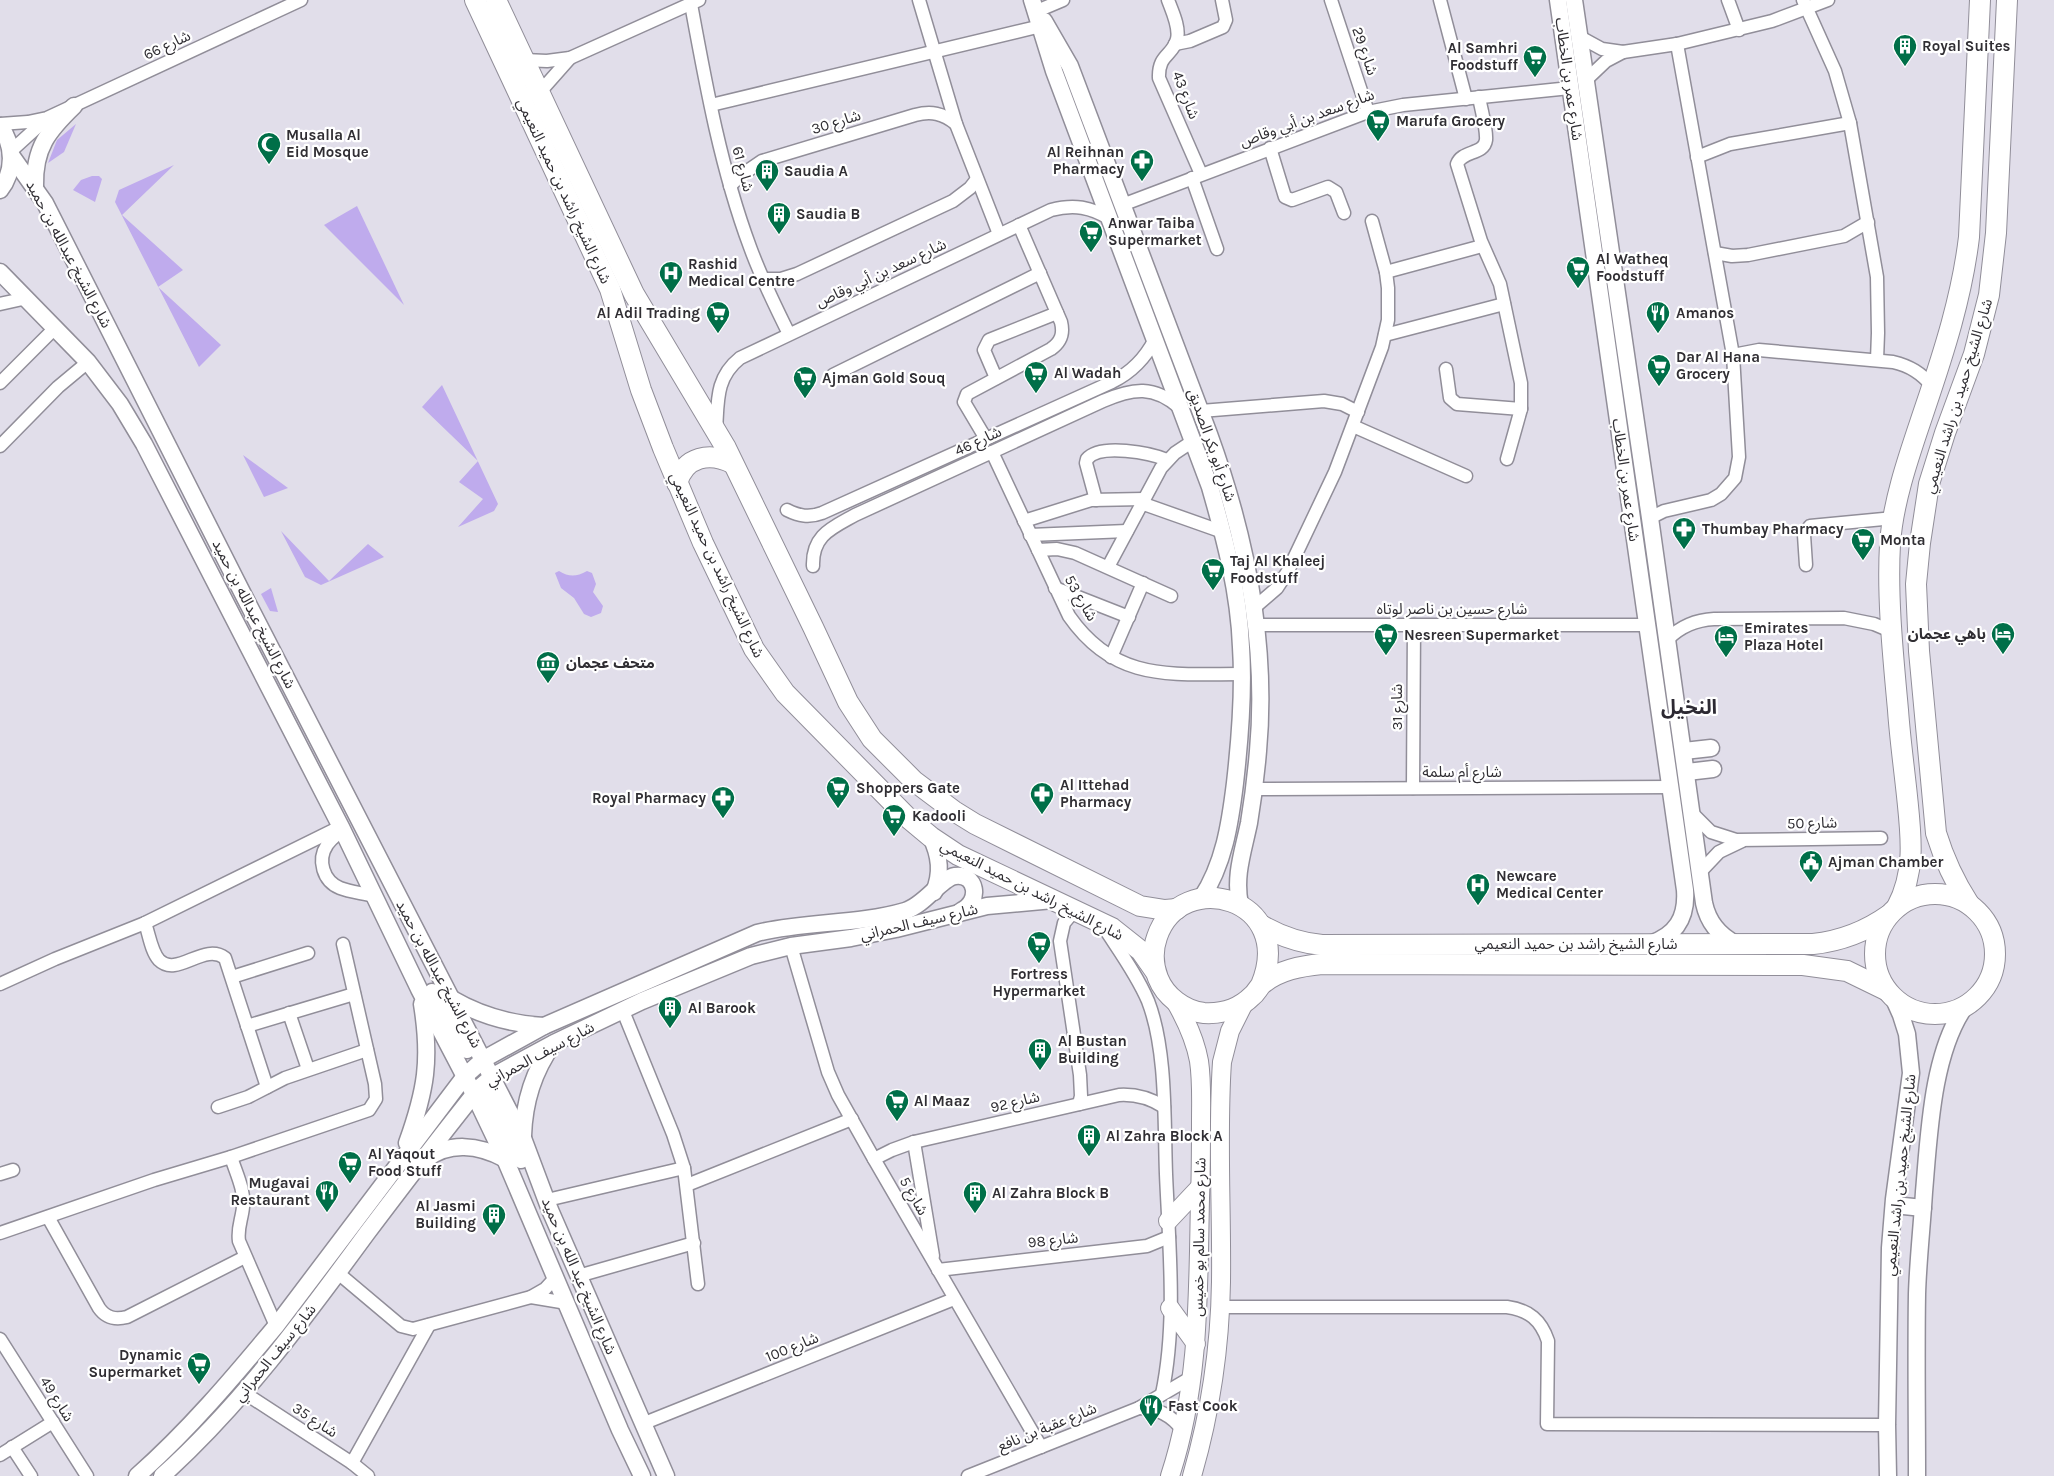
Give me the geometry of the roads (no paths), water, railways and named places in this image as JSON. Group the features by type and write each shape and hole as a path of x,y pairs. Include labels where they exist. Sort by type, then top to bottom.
{"main road":[{"name":"شارع الشيخ راشد بن حميد النعيمي","path":"475,0 607,281 620,317 641,390 677,483 743,627 774,679 895,805 930,837 958,855 1101,922 1132,943 1149,961 1155,971"},
{"name":"شارع الشيخ راشد بن حميد النعيمي","path":"496,0 634,294 716,431 848,702 872,739 895,764 933,797 975,824 1135,904 1152,909 1177,909"},
{"name":"شارع الشيخ حميد بن راشد النعيمي","path":"1893,911 1904,894 1912,850 1898,710 1893,632 1890,560 1894,518 1913,442 1953,322 1966,266 1980,0"},
{"name":"شارع الشيخ حميد بن راشد النعيمي","path":"1969,904 1944,858 1936,833 1919,651 1916,584 1929,484 1945,433 1974,354 1989,295 1996,233 2007,0"},
{"path":"677,483 685,467 703,457 713,456 732,463"},
{"path":"1925,894 1955,897 1969,904 1981,915 1990,930 1995,946 1994,963 1989,980 1979,994 1966,1005 1952,1011 1928,1013 1906,1007 1890,994 1879,976 1875,952 1880,928 1893,911 1910,899 1925,894"},
{"path":"1200,898 1228,900 1240,905 1252,914 1261,925 1267,939 1269,955 1267,970 1261,985 1244,1003 1231,1010 1202,1013 1188,1009 1175,1001 1159,982 1155,971 1154,944 1166,918 1177,909 1200,898"},
{"name":"شارع الشيخ راشد بن حميد النعيمي","path":"1261,925 1272,932 1296,941 1322,944 1736,944 1830,942 1861,933 1893,911"},
{"name":"شارع الشيخ راشد بن حميد النعيمي","path":"1261,985 1290,969 1322,964 1803,965 1847,971 1890,994"},
{"name":"شارع محمد سالم بو خميس","path":"1170,1476 1183,1431 1196,1344 1200,1187 1201,1090 1198,1060 1192,1037 1175,1001"},
{"name":"شارع محمد سالم بو خميس","path":"1192,1476 1210,1392 1220,1307 1222,1062 1230,1031 1244,1003"},
{"path":"1168,1229 1200,1187"},
{"path":"1170,1308 1196,1344"}],"street":[{"name":"شارع 66","path":"0,125 47,118 302,0"},
{"path":"919,0 956,124 999,234"},
{"path":"711,104 935,52 1037,13 1063,0"},
{"path":"1168,0 1178,32 1175,44 1190,42 1223,27 1226,20 1222,0"},
{"name":"شارع 29","path":"1330,0 1368,112"},
{"path":"1440,0 1466,99"},
{"name":"شارع عمر بن الخطاب","path":"1558,0 1686,900 1685,910 1676,928 1668,936 1650,944"},
{"name":"شارع عمر بن الخطاب","path":"1574,0 1655,548 1704,903 1708,918 1717,931 1736,944"},
{"path":"1728,0 1739,30"},
{"path":"1580,37 1602,49 1622,52 1677,44 1772,22 1806,4 1828,0"},
{"path":"524,60 547,61 570,58 695,2"},
{"name":"شارع 61","path":"695,2 711,104 730,186 762,279 789,334"},
{"path":"1806,4 1835,70 1850,123 1868,222 1877,286 1878,333 1876,360"},
{"name":"شارع أبو بكر الصديق","path":"1037,13 1055,38 1070,66 1201,411 1237,521 1258,625 1260,706 1254,789 1249,823 1238,868 1237,887 1240,905"},
{"name":"شارع أبو بكر الصديق","path":"1037,13 1054,71 1210,487 1229,556 1241,647 1240,733 1230,823 1217,870 1200,898"},
{"name":"شارع 43","path":"1175,44 1162,61 1159,78 1196,176 1217,249"},
{"path":"1650,518 1672,508 1711,500 1721,494 1735,478 1739,456 1733,355 1677,44"},
{"path":"1586,80 1606,61 1622,52"},
{"path":"539,93 570,58"},
{"name":"شارع سعد بن أبي وقاص","path":"1122,205 1368,112 1403,105 1570,88"},
{"path":"1479,97 1486,140 1481,148 1461,156 1457,164 1482,246 1500,284 1521,383 1521,409 1507,459"},
{"path":"35,186 36,159 41,146 56,124 74,106"},
{"name":"شارع 30","path":"730,186 750,168 762,161 915,115 932,112 941,114 956,124"},
{"name":"شارع 66","path":"11,153 47,118"},
{"path":"1697,157 1730,144 1850,123"},
{"name":"شارع الشيخ عبدالله بن حميد","path":"0,125 5,132 11,153 45,203 451,999 475,1066 477,1090"},
{"path":"1270,148 1285,197 1292,200 1328,187 1336,192 1344,213"},
{"path":"0,190 10,170 11,153"},
{"path":"1094,176 1109,169"},
{"path":"762,279 789,277 823,262 953,201 970,188 977,179"},
{"name":"شارع سعد بن أبي وقاص","path":"716,431 719,390 726,372 740,358 1051,210 1063,207 1088,208 1110,220"},
{"path":"1255,607 1270,596 1283,580 1335,472 1385,335 1389,304 1386,272 1372,221"},
{"path":"1715,253 1740,256 1844,236 1868,222"},
{"path":"986,439 966,406 965,397 970,391 1058,344 1062,337 1063,330 1057,313 1018,225"},
{"path":"1386,272 1482,246"},
{"name":"شارع الشيخ عبدالله بن حميد","path":"0,272 56,327 88,362 120,404 144,444 330,806 419,989 475,1066 493,1076"},
{"path":"834,375 1040,273"},
{"path":"0,304 27,298"},
{"path":"1385,335 1504,304"},
{"path":"996,378 984,350 989,340 1057,313"},
{"path":"1,379 56,327"},
{"name":"شارع 46","path":"787,510 801,516 816,515 1097,389 1133,369 1146,355 1155,339"},
{"path":"1733,355 1759,350 1902,364 1919,372 1932,386"},
{"path":"0,446 58,387 88,362"},
{"path":"1446,369 1450,398 1457,404 1521,409"},
{"path":"1097,389 1101,388 1106,394 1103,401"},
{"name":"شارع 46","path":"813,566 814,550 822,536 855,515 1103,401 1129,391 1141,390 1162,395 1180,408"},
{"path":"1201,411 1324,401 1342,404 1358,412"},
{"path":"1353,426 1466,476"},
{"path":"1108,567 1155,477 1168,460 1193,441"},
{"path":"1096,500 1086,463 1091,455 1112,451 1135,451 1168,460"},
{"name":"شارع 53","path":"992,452 1069,616 1092,644 1111,658 1139,669 1157,672 1241,674"},
{"path":"1024,520 1096,500 1143,501 1223,532"},
{"path":"849,501 846,510 848,513 855,515"},
{"path":"1806,565 1804,535 1810,526 1894,518"},
{"path":"1030,535 1127,531"},
{"path":"195,546 205,536 214,536"},
{"path":"1636,551 1643,546 1655,548"},
{"path":"1038,550 1057,549 1075,552 1171,596"},
{"path":"1111,658 1144,583"},
{"path":"1055,588 1129,617"},
{"path":"1668,639 1688,624 1703,619 1844,618 1874,624 1893,632"},
{"name":"شارع حسين بن ناصر لوتاه","path":"1258,625 1646,625"},
{"name":"شارع 31","path":"1413,788 1414,625"},
{"path":"1659,712 1669,716 1678,710"},
{"path":"1684,751 1710,748"},
{"path":"1687,772 1713,769"},
{"name":"شارع أم سلمة","path":"1254,789 1670,787"},
{"path":"330,806 340,805 348,798"},
{"name":"شارع 50","path":"1693,814 1711,832 1727,838 1744,840 1881,838"},
{"path":"341,828 328,843 324,851 322,863 325,875 338,887 374,896"},
{"path":"0,984 55,958 145,923 341,828"},
{"name":"شارع سيف الحمراني","path":"136,1476 172,1444 203,1412 276,1326 402,1157 475,1066 544,1026 744,937 775,929 870,918 905,911 923,902 934,892 938,881 939,870 936,848 930,837"},
{"name":"شارع 50","path":"1701,871 1719,852 1744,840"},
{"path":"934,892 948,878 956,876 965,878 972,883 975,892 974,900 969,907 961,911"},
{"name":"شارع سيف الحمراني","path":"162,1476 201,1439 293,1332 417,1166 477,1090 493,1076 554,1042 734,962 764,952 896,929 961,911 1020,902 1054,900"},
{"path":"1075,910 1064,924 1060,941 1080,1075 1078,1104"},
{"path":"1101,922 1134,974 1148,1001 1158,1043 1164,1107 1170,1308 1170,1350 1162,1394"},
{"path":"145,923 154,953 165,964 172,965 212,952 220,954 225,958 267,1087"},
{"path":"0,1233 154,1180 231,1157 369,1110 376,1099 343,944"},
{"name":"شارع 5","path":"790,946 828,1072 874,1159 1041,1447"},
{"path":"232,977 308,953"},
{"path":"402,953 421,974 475,1066"},
{"path":"402,1157 421,1104 426,1074 427,1040 419,989"},
{"path":"247,1026 354,994"},
{"name":"شارع الشيخ حميد بن راشد النعيمي","path":"1888,1476 1889,1272 1894,1205 1910,1073 1907,1034 1902,1015 1890,994"},
{"path":"451,999 475,1011 500,1020 544,1026"},
{"name":"شارع الشيخ حميد بن راشد النعيمي","path":"1916,1476 1917,1294 1923,1208 1935,1097 1944,1050 1953,1026 1966,1005"},
{"path":"623,1011 673,1134 684,1168 698,1284"},
{"path":"289,1014 308,1069"},
{"path":"523,1138 526,1104 530,1088 540,1064 554,1042"},
{"path":"218,1107 248,1097 308,1069 367,1050"},
{"name":"شارع الشيخ عبد الله بن حميد","path":"493,1076 523,1138 578,1276 666,1476"},
{"path":"477,1090 549,1205 684,1168"},
{"name":"شارع الشيخ عبد الله بن حميد","path":"477,1090 620,1430 642,1476"},
{"name":"شارع 92","path":"874,1159 914,1142 1129,1094 1147,1098 1164,1107"},
{"path":"687,1185 852,1119"},
{"path":"914,1142 936,1267"},
{"path":"417,1166 440,1151 454,1147 481,1149 505,1159"},
{"path":"231,1157 243,1198 238,1234 245,1257 276,1326"},
{"path":"0,1174 13,1170"},
{"path":"1894,1205 1923,1208"},
{"path":"48,1216 99,1308 103,1313 114,1319 127,1317 245,1257"},
{"name":"شارع 98","path":"936,1267 1147,1246 1168,1229"},
{"path":"578,1276 694,1243"},
{"path":"338,1273 401,1326 413,1329 531,1297 545,1288 556,1277"},
{"path":"531,1297 567,1303"},
{"name":"شارع 100","path":"642,1424 954,1299"},
{"path":"1220,1307 1507,1306 1518,1308 1538,1320 1548,1341 1547,1424 1887,1425"},
{"path":"352,1463 429,1325"},
{"name":"شارع 49","path":"0,1339 87,1476"},
{"name":"شارع عقبة بن نافع","path":"968,1476 1139,1408 1192,1377"},
{"name":"شارع 35","path":"243,1392 352,1463 368,1476"},
{"path":"1139,1408 1156,1409 1165,1413 1172,1417 1183,1431"},
{"path":"0,1455 53,1422"},
{"path":"12,1447 30,1476"}],"place":[{"name":"Royal Suites","path":"1905,67"},
{"name":"Al Samhri Foodstuff","path":"1535,78"},
{"name":"Marufa Grocery","path":"1378,142"},
{"name":"Musalla Al Eid Mosque","path":"269,165"},
{"name":"Al Reihnan Pharmacy","path":"1142,182"},
{"name":"Saudia A","path":"767,192"},
{"name":"Saudia B","path":"779,235"},
{"name":"Anwar Taiba Supermarket","path":"1091,253"},
{"name":"Al Watheq Foodstuff","path":"1578,289"},
{"name":"Rashid Medical Centre","path":"671,294"},
{"name":"Al Adil Trading","path":"718,334"},
{"name":"Amanos","path":"1658,334"},
{"name":"Dar Al Hana Grocery","path":"1659,387"},
{"name":"Al Wadah","path":"1036,394"},
{"name":"Ajman Gold Souq","path":"805,399"},
{"name":"Thumbay Pharmacy","path":"1684,550"},
{"name":"Monta","path":"1863,561"},
{"name":"Taj Al Khaleej Foodstuff","path":"1213,591"},
{"name":"باهي عجمان","path":"2003,655"},
{"name":"Nesreen Supermarket","path":"1386,656"},
{"name":"Emirates Plaza Hotel","path":"1726,658"},
{"name":"متحف عجمان","path":"548,684"},
{"name":"Shoppers Gate","path":"838,809"},
{"name":"Al Ittehad Pharmacy","path":"1042,815"},
{"name":"Royal Pharmacy","path":"723,819"},
{"name":"Kadooli","path":"894,837"},
{"name":"Ajman Chamber","path":"1811,883"},
{"name":"Newcare Medical Center","path":"1478,906"},
{"name":"Fortress Hypermarket","path":"1039,964"},
{"name":"Al Barook","path":"670,1029"},
{"name":"Al Bustan Building","path":"1040,1071"},
{"name":"Al Maaz","path":"897,1122"},
{"name":"Al Zahra Block A","path":"1089,1157"},
{"name":"Al Yaqout Food Stuff","path":"350,1184"},
{"name":"Mugavai Restaurant","path":"327,1213"},
{"name":"Al Zahra Block B","path":"975,1214"},
{"name":"Al Jasmi Building","path":"494,1236"},
{"name":"Dynamic Supermarket","path":"199,1385"},
{"name":"Fast Cook","path":"1151,1427"}],"district":[{"name":"النخيل","path":"1689,707"}]}
